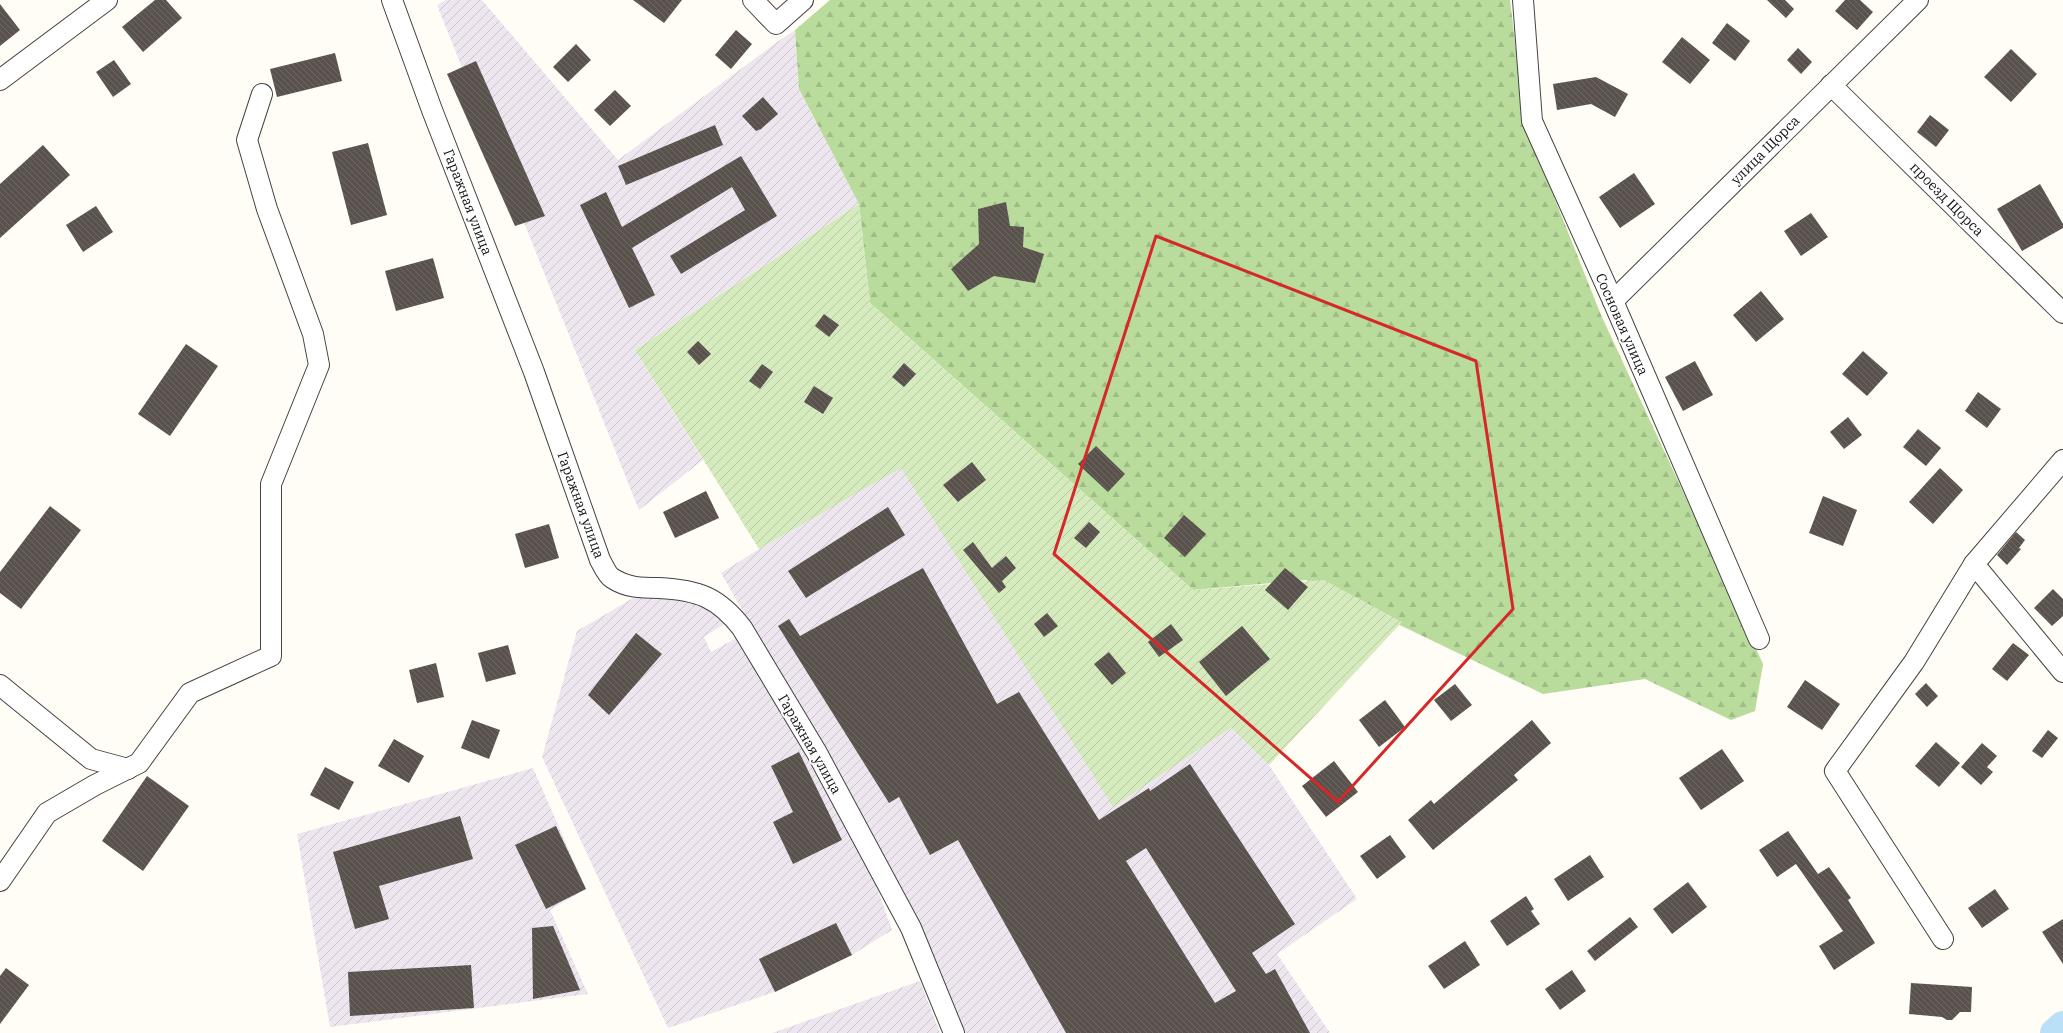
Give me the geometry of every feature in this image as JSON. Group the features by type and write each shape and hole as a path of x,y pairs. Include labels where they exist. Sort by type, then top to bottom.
{"street":[{"path":"0,80 107,0"},
{"name":"Гаражная улица","path":"392,0 432,110 534,372 600,560 610,577 633,587 696,593 715,600 729,611 742,628 817,753 911,928 954,1033"},
{"path":"753,0 776,24 804,0"},
{"name":"Сосновая улица","path":"1524,0 1532,121 1613,301 1759,639"},
{"name":"улица Щорса","path":"1613,301 1918,0"},
{"name":"проезд Щорса","path":"1831,85 2063,314"},
{"path":"0,881 47,813 95,785 139,763 190,693 272,656 271,484 319,365 312,334 267,209 247,140 262,94"},
{"path":"1943,940 1835,771 1914,662 1974,564 2063,460"},
{"path":"1974,564 2063,672"},
{"path":"0,685 91,760 128,769"}],"highlighted area":[{"path":"1156,236 1476,361 1513,609 1338,802 1054,554"}],"shaded area":[{"path":"446,0 482,0 618,160 795,30 799,89 859,204 635,350 703,460 639,510 437,5"},
{"path":"901,467 1113,806 1231,728 1269,765 1357,899 1277,954 1330,1033 965,1033 917,916 721,573 759,549"},
{"path":"645,591 712,603 729,621 704,637 711,652 740,636 872,874 892,930 852,955 775,992 668,1028 542,757 577,631"},
{"path":"533,768 586,889 550,910 588,994 330,1027 297,834"},
{"path":"920,981 940,1033 772,1033"}],"green space":[{"path":"830,0 1510,0 1525,124 1601,315 1763,664 1755,711 1731,720 1645,679 1543,694 1306,580 1193,590 870,303 859,204 799,89 795,30"},
{"path":"859,204 870,303 1193,590 1324,580 1402,622 1269,765 1231,728 1113,807 901,468 759,549 635,350"}],"building":[{"path":"155,0 166,0 182,18 143,52 122,27"},
{"path":"633,0 682,0 664,23"},
{"path":"1767,0 1785,0 1794,9 1786,18"},
{"path":"1845,0 1860,0 1873,12 1857,30 1835,11"},
{"path":"0,4 20,30 0,46"},
{"path":"1727,23 1750,41 1735,61 1712,43"},
{"path":"736,30 752,44 731,69 715,55"},
{"path":"1682,37 1710,60 1690,84 1662,62"},
{"path":"576,44 591,60 568,82 553,67"},
{"path":"1798,48 1812,62 1801,74 1787,60"},
{"path":"2011,49 2037,74 2011,102 1984,77"},
{"path":"335,53 342,81 277,97 270,69"},
{"path":"114,60 131,84 113,97 96,72"},
{"path":"476,61 545,216 515,226 447,74"},
{"path":"1596,77 1628,94 1615,117 1591,104 1557,110 1553,84"},
{"path":"615,90 631,106 610,126 594,110"},
{"path":"763,97 778,114 761,129 756,131 742,116"},
{"path":"1930,115 1949,130 1936,147 1917,132"},
{"path":"715,125 723,145 626,185 618,166"},
{"path":"368,143 387,215 351,225 332,152"},
{"path":"43,145 70,175 0,238 0,184"},
{"path":"741,156 777,216 681,274 670,256 745,210 732,187 632,248 655,295 629,308 580,205 606,192 622,227"},
{"path":"1634,173 1655,204 1620,228 1599,197"},
{"path":"2040,184 2063,224 2063,228 2022,251 1997,209"},
{"path":"1006,202 1010,226 1024,227 1023,247 1044,254 1035,283 994,276 968,291 951,269 979,244 978,209"},
{"path":"96,206 113,232 83,252 66,225"},
{"path":"1811,213 1828,237 1801,256 1784,231"},
{"path":"433,258 444,298 396,311 385,271"},
{"path":"1761,291 1784,319 1756,342 1733,315"},
{"path":"824,314 839,325 829,337 815,326"},
{"path":"698,341 711,354 699,365 687,352"},
{"path":"186,344 218,366 170,436 138,414"},
{"path":"1863,351 1888,373 1867,396 1842,374"},
{"path":"1695,361 1713,395 1683,411 1665,377"},
{"path":"904,363 916,374 904,387 892,377"},
{"path":"762,364 773,372 760,389 749,381"},
{"path":"814,386 833,398 823,414 804,402"},
{"path":"1978,392 2001,409 1987,428 1965,411"},
{"path":"1848,417 1862,435 1844,449 1830,432"},
{"path":"1918,429 1941,448 1926,466 1903,447"},
{"path":"1096,446 1125,474 1108,492 1078,464"},
{"path":"972,462 986,480 958,502 943,485"},
{"path":"1940,468 1963,490 1933,524 1909,502"},
{"path":"706,491 719,518 675,538 663,512"},
{"path":"1823,496 1857,510 1843,546 1809,533"},
{"path":"50,506 81,530 21,609 0,593 0,572"},
{"path":"888,507 905,535 806,598 788,571"},
{"path":"1184,515 1206,534 1185,557 1164,538"},
{"path":"1089,522 1100,532 1086,548 1074,538"},
{"path":"549,524 559,558 525,568 515,534"},
{"path":"2016,532 2025,540 2019,548 2021,549 2007,565 1997,555"},
{"path":"973,542 992,568 1006,556 1016,568 1002,581 1006,587 999,593 963,550"},
{"path":"923,568 997,704 1019,692 1099,820 1149,788 1150,791 1190,764 1295,924 1252,953 1266,974 1275,969 1310,1033 1066,1033 958,840 930,855 899,797 889,803 778,626 789,619 800,636","holes":["1146,848 1236,991 1215,1003 1126,861"]},
{"path":"1285,568 1308,587 1288,610 1265,590"},
{"path":"2053,589 2063,599 2063,616 2052,626 2034,608"},
{"path":"1047,613 1058,626 1044,637 1034,624"},
{"path":"1171,624 1183,640 1159,657 1148,642"},
{"path":"1242,626 1270,659 1226,696 1199,662"},
{"path":"636,633 662,654 609,715 588,695"},
{"path":"2013,643 2029,655 2007,681 1992,669"},
{"path":"508,645 516,674 486,682 478,653"},
{"path":"1109,652 1126,673 1112,685 1094,664"},
{"path":"436,663 444,697 417,703 409,670"},
{"path":"1805,680 1840,704 1822,730 1787,707"},
{"path":"1926,683 1938,696 1927,707 1915,694"},
{"path":"1455,684 1472,705 1451,721 1434,700"},
{"path":"1385,700 1405,727 1379,747 1359,720"},
{"path":"472,720 500,730 489,759 461,748"},
{"path":"1532,720 1551,743 1514,775 1518,780 1433,850 1408,820 1431,800 1434,804"},
{"path":"2048,730 2058,738 2042,758 2032,751"},
{"path":"394,739 424,756 409,783 378,766"},
{"path":"1936,742 1960,763 1939,787 1915,766"},
{"path":"1982,743 1997,756 1987,767 1993,772 1981,785 1961,767"},
{"path":"1722,749 1744,781 1701,810 1679,778"},
{"path":"799,752 842,840 793,864 773,822 793,812 771,766"},
{"path":"1334,761 1358,792 1326,817 1302,786"},
{"path":"325,767 354,782 339,810 310,795"},
{"path":"147,776 189,806 143,871 102,841"},
{"path":"460,816 473,859 379,886 389,919 355,929 333,852"},
{"path":"556,826 586,889 546,909 515,845"},
{"path":"1788,831 1818,874 1829,867 1851,898 1848,900 1875,943 1834,970 1819,946 1843,931 1796,864 1777,877 1759,850"},
{"path":"1390,835 1406,857 1377,879 1360,856"},
{"path":"1590,855 1604,877 1568,901 1554,879"},
{"path":"1688,882 1707,907 1672,934 1653,909"},
{"path":"1995,889 2009,909 1982,928 1968,908"},
{"path":"1526,896 1534,909 1531,911 1540,924 1507,946 1490,921"},
{"path":"1630,917 1638,927 1595,961 1587,951"},
{"path":"2063,919 2063,964 2042,932"},
{"path":"836,923 852,955 775,992 759,959"},
{"path":"553,926 580,990 533,999 532,928"},
{"path":"1465,941 1480,965 1444,989 1428,966"},
{"path":"471,965 474,1008 350,1016 348,972"},
{"path":"6,968 29,985 0,1024 0,976"},
{"path":"1572,970 1586,991 1560,1010 1545,989"},
{"path":"1911,983 1972,987 1971,1012 1960,1012 1952,1020 1947,1020 1942,1017 1909,1014"}],"waterway":[{"path":"2055,1033 2063,1026"}]}
